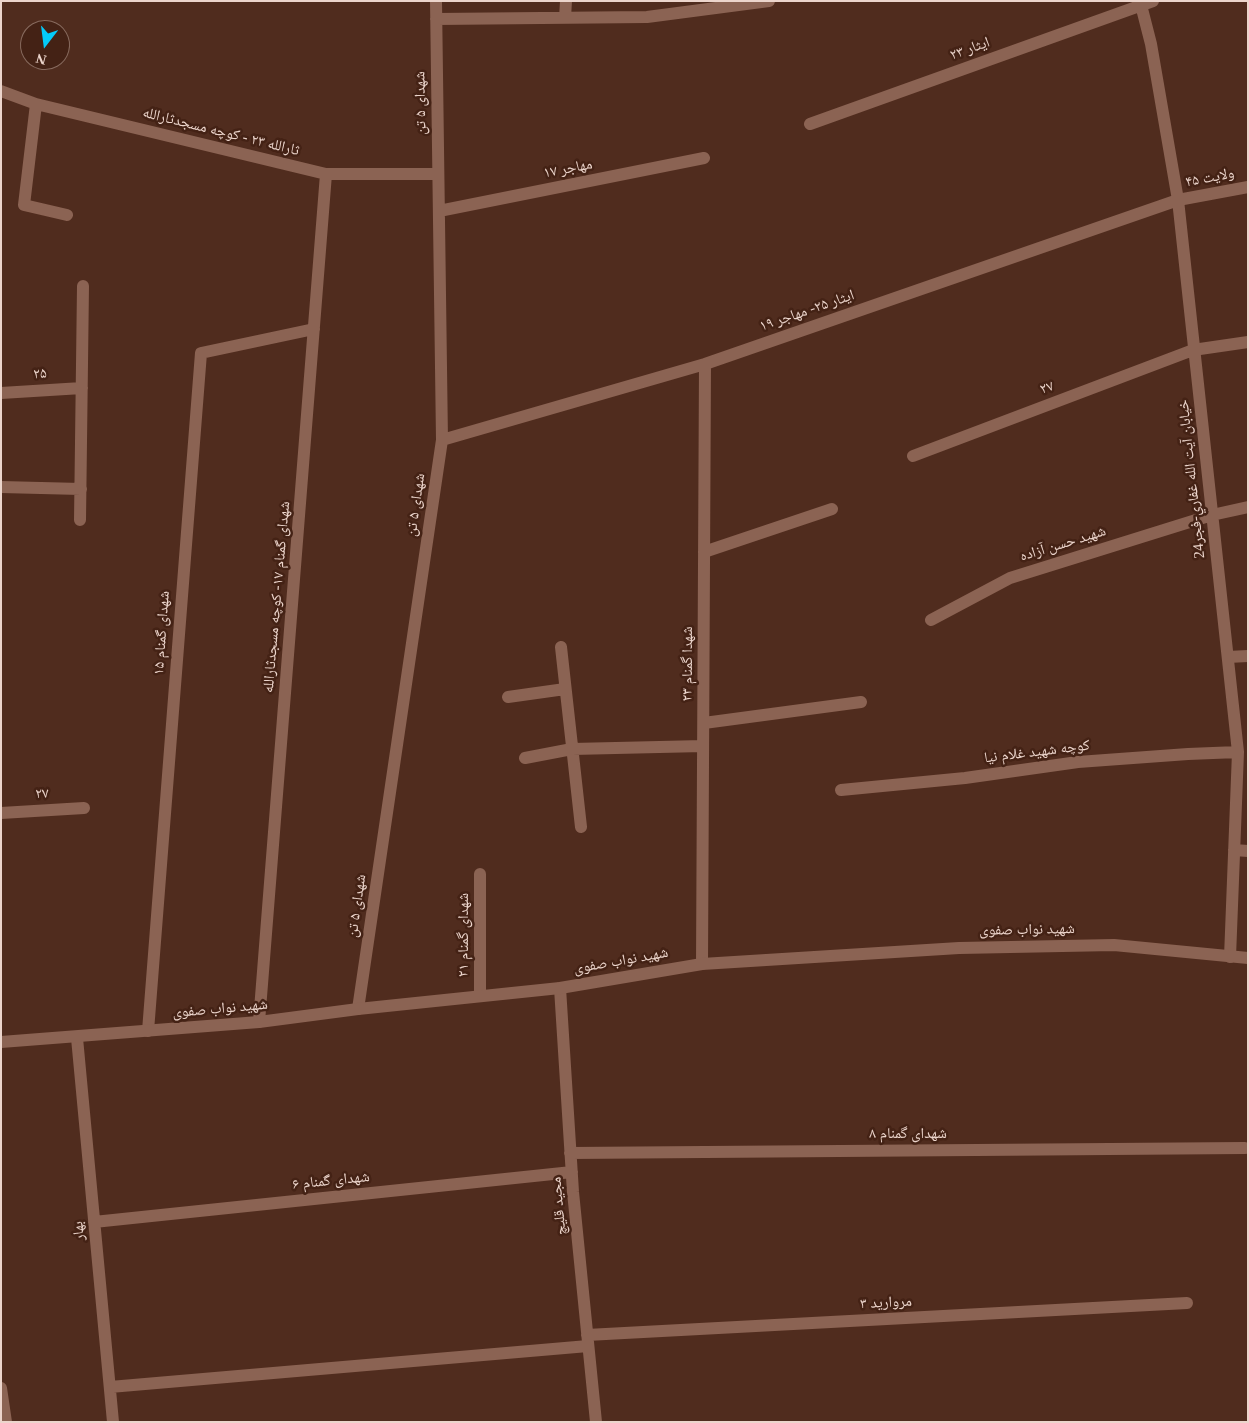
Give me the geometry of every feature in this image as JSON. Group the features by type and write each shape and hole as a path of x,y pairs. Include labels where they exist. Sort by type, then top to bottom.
{"street":[{"name":"شهدای ۵ تن","path":"358,1009 442,440 436,1"},
{"path":"565,18 566,1"},
{"path":"436,19 647,17 769,1"},
{"name":"ایثار ۲۳","path":"810,124 1145,2"},
{"name":"خيابان آيت الله غفاري-فجر24","path":"1145,2 1178,200 1238,752 1230,956"},
{"name":"ثارالله ۲۳ - كوچه مسجدثارالله","path":"1,91 36,104 326,174 438,174"},
{"path":"36,104 24,206 67,215"},
{"name":"مهاجر ۱۷","path":"439,212 704,158"},
{"name":"شهدای گمنام ۱۷- كوچه مسجدثارالله","path":"259,1022 326,174"},
{"name":"ولایت ۴۵","path":"1178,200 1248,187"},
{"name":"ایثار ۲۵- مهاجر ۱۹","path":"442,440 706,364 1178,200"},
{"path":"80,520 83,286"},
{"name":"شهدای گمنام ۱۵","path":"148,1031 201,353 314,329"},
{"name":"۲۷","path":"913,456 1193,350 1248,342"},
{"name":"شهدا گمنام ۲۳","path":"702,964 706,364"},
{"name":"۲۵","path":"1,393 82,388"},
{"path":"1,486 81,489"},
{"name":"شهید حسن آزاده","path":"931,620 1010,578 1212,515 1248,507"},
{"path":"704,552 832,509"},
{"path":"561,647 581,827"},
{"path":"1228,657 1248,656"},
{"path":"508,697 566,689"},
{"path":"704,723 861,702"},
{"path":"525,758 572,749 703,746"},
{"name":"کوچه شهید غلام نیا","path":"841,790 964,778 1087,761 1238,752"},
{"name":"۲۷","path":"1,813 84,808"},
{"path":"1234,850 1248,850"},
{"name":"شهدای گمنام ۲۱","path":"480,874 480,996"},
{"name":"شهید نواب صفوی","path":"1,1042 77,1038 259,1022 358,1009 560,988 702,964 959,948 1114,945 1248,958"},
{"name":"مجید قلیچ","path":"560,988 570,1153 596,1422"},
{"name":"بهار","path":"77,1038 113,1422"},
{"name":"شهدای گمنام ۸","path":"570,1153 1245,1148"},
{"name":"شهدای گمنام ۶","path":"94,1222 572,1172"},
{"name":"مروارید ۳","path":"110,1387 588,1340 1187,1303"},
{"path":"1,1388 6,1422"}]}
